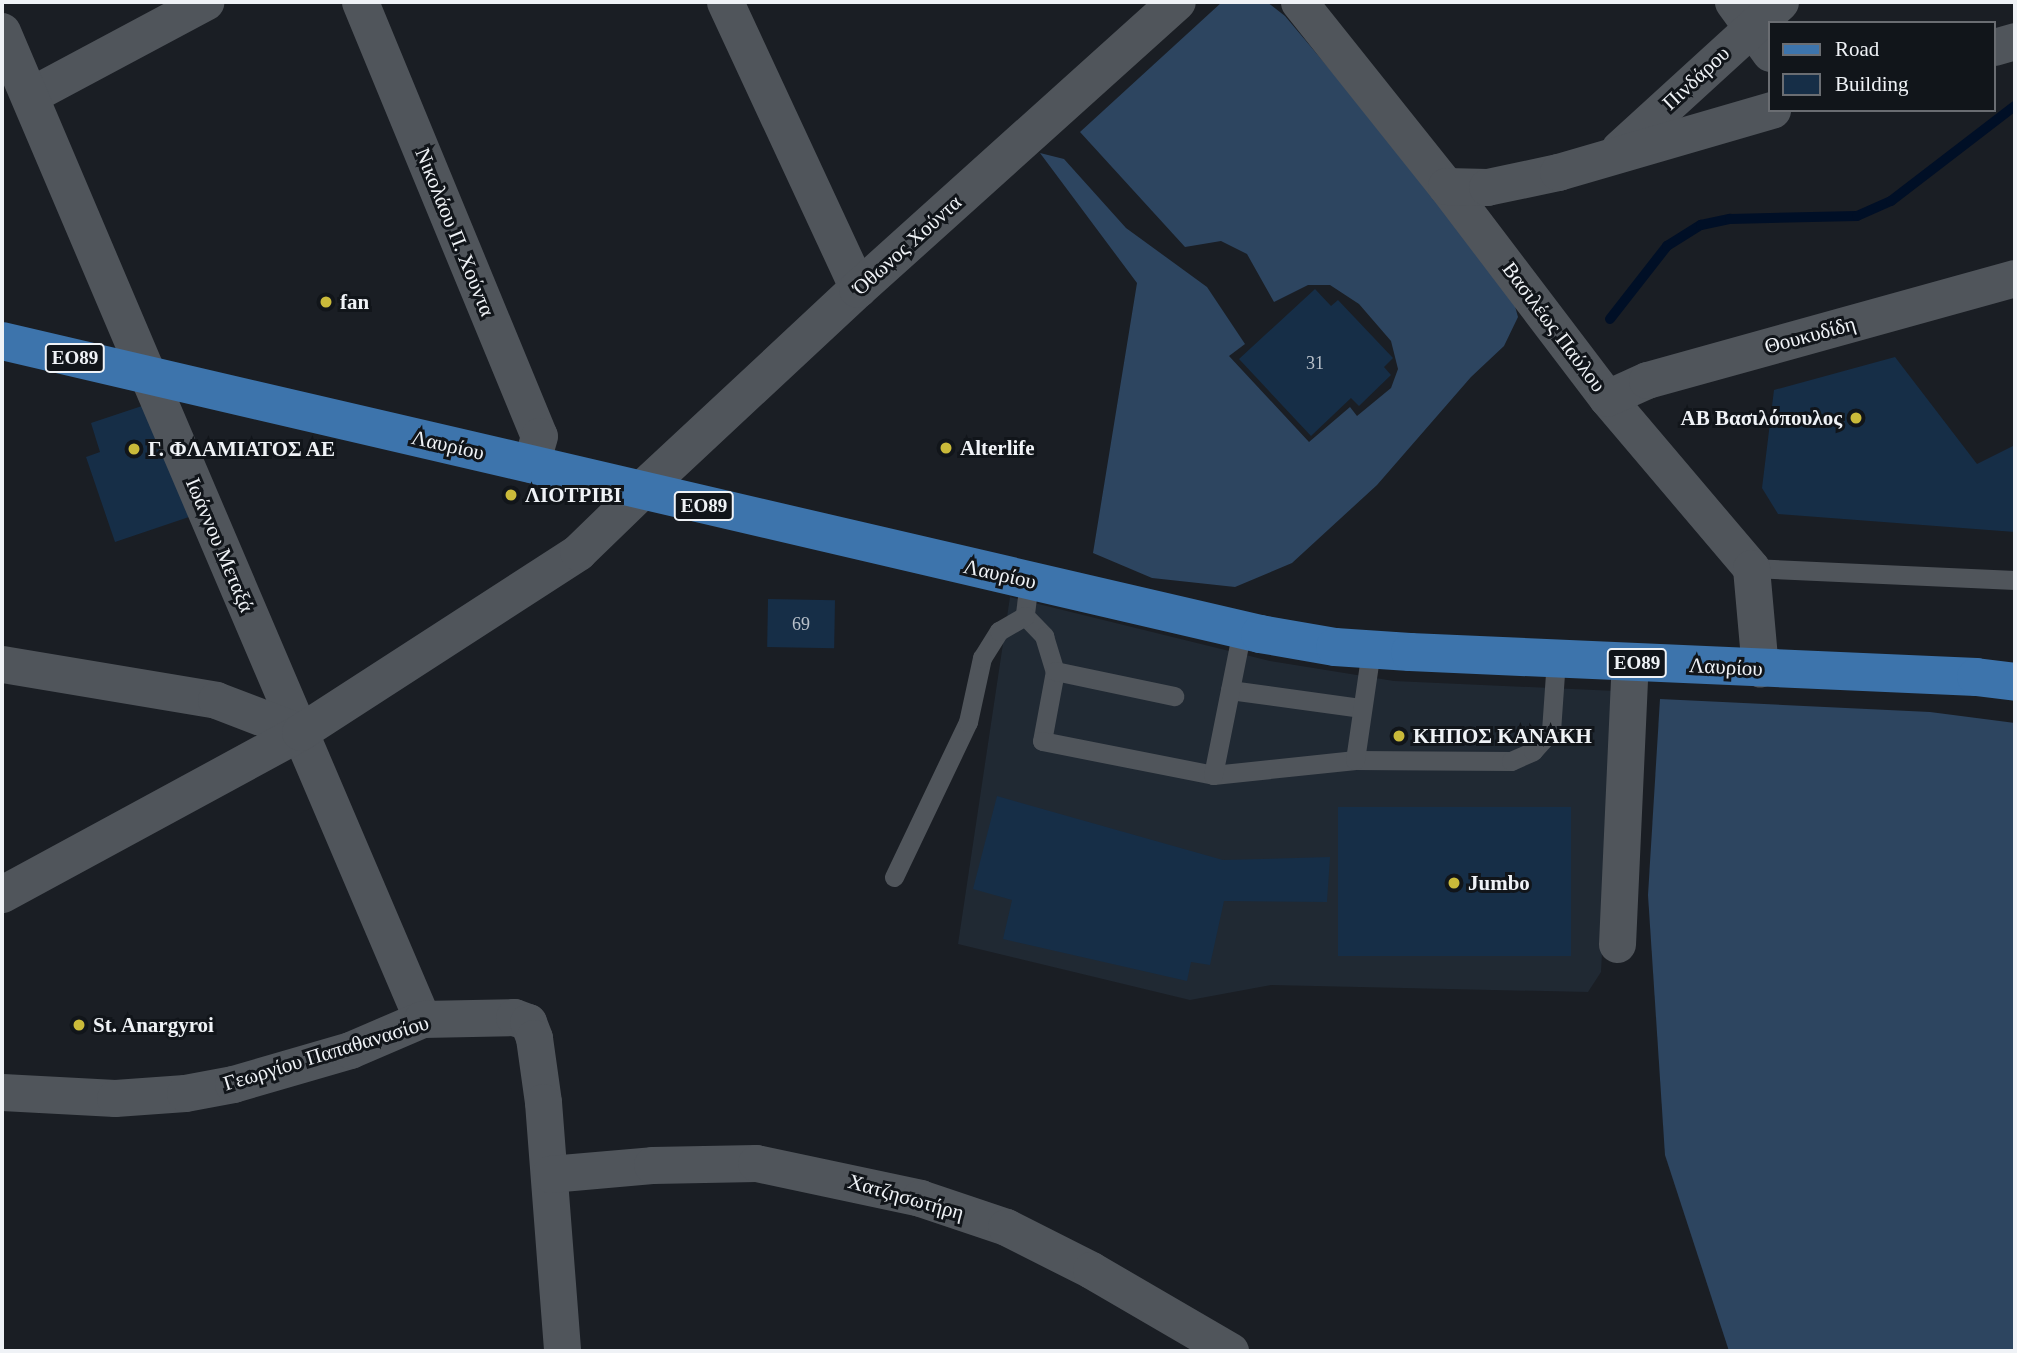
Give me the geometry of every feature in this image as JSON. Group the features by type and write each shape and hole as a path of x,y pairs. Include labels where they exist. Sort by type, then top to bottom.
{"main road":[{"name":"Λαυρίου","path":"2,341 531,464 1027,598 1242,630 1335,647 1630,663 1976,677 2015,682"}],"street":[{"path":"29,96 205,2"},
{"name":"Νικολάου Π. Χούντα","path":"360,2 539,436 531,464"},
{"path":"725,2 858,289"},
{"name":"Όθωνος Χούντα","path":"640,492 858,289 1177,2"},
{"name":"Βασιλέως Παύλου","path":"1299,2 1446,186 1608,398 1751,568"},
{"name":"Πινδάρου","path":"1613,154 1780,2"},
{"name":"Ιωάννου Μεταξά","path":"2,32 422,1019"},
{"path":"1996,46 2015,41"},
{"path":"1446,186 1488,187 1558,172 1769,111"},
{"name":"Θουκυδίδη","path":"1608,398 1647,380 2015,278"},
{"path":"2,894 300,732 578,552 640,492"},
{"path":"1751,568 1760,669"},
{"path":"1617,944 1630,663"},
{"path":"2,664 216,700 300,732"},
{"name":"Γεωργίου Παπαθανασίου","path":"2,1092 115,1098 186,1093 233,1084 350,1050 422,1019 514,1017 528,1022 534,1038 550,1174 562,1351"},
{"name":"Χατζησωτήρη","path":"550,1174 652,1165 756,1163 920,1198 1018,1233 1091,1270 1230,1351"}],"lane":[{"path":"1751,568 2015,580"},
{"path":"894,877 968,722 982,658 999,631 1027,598 1044,636 1055,671 1042,741 1213,775 1355,760 1511,761 1533,751 1551,731 1556,659"},
{"path":"1213,775 1242,630"},
{"path":"1355,760 1371,650"},
{"path":"1055,671 1174,696"},
{"path":"1230,690 1362,708"}],"shaded area":[{"path":"1222,2 1267,2 1285,16 1508,281 1518,317 1504,346 1471,377 1377,485 1292,563 1235,587 1152,578 1093,553 1137,283 1040,153 1064,159 1126,228 1207,287 1245,344 1229,356 1309,442 1350,407 1357,416 1391,388 1398,369 1391,341 1359,304 1330,285 1308,285 1274,302 1247,254 1221,241 1185,247 1080,132"},
{"path":"1010,597 1270,661 1394,681 1616,691 1601,972 1588,992 1271,985 1190,1000 958,944"},
{"path":"1660,699 1930,712 2015,723 2015,1351 1729,1351 1665,1155 1648,895"}],"building":[{"path":"1315,289 1331,306 1338,300 1393,358 1384,367 1391,375 1359,406 1351,398 1311,436 1239,359"},
{"name":"ΑΒ Βασιλόπουλος","path":"1895,357 1977,464 2015,445 2015,532 1778,514 1762,488 1774,390"},
{"path":"151,403 189,517 115,542 86,457 100,452 91,423"},
{"path":"768,599 835,600 834,648 767,647"},
{"path":"997,796 1223,860 1330,857 1327,902 1224,901 1210,965 1191,962 1187,981 1003,939 1012,900 973,889"},
{"name":"Jumbo","path":"1338,807 1571,807 1571,956 1338,956"}],"waterway":[{"path":"1610,319 1667,246 1701,225 1730,219 1857,216 1891,201 2015,106"}],"place":[{"name":"fan","path":"326,302"},
{"name":"ΑΒ Βασιλόπουλος","path":"1856,418"},
{"name":"Alterlife","path":"946,448"},
{"name":"Γ. ΦΛΑΜΙΑΤΟΣ ΑΕ","path":"134,449"},
{"name":"ΛΙΟΤΡΙΒΙ","path":"511,495"},
{"name":"ΚΗΠΟΣ ΚΑΝΑΚΗ","path":"1399,736"},
{"name":"Jumbo","path":"1454,883"},
{"name":"St. Anargyroi","path":"79,1025"}]}
